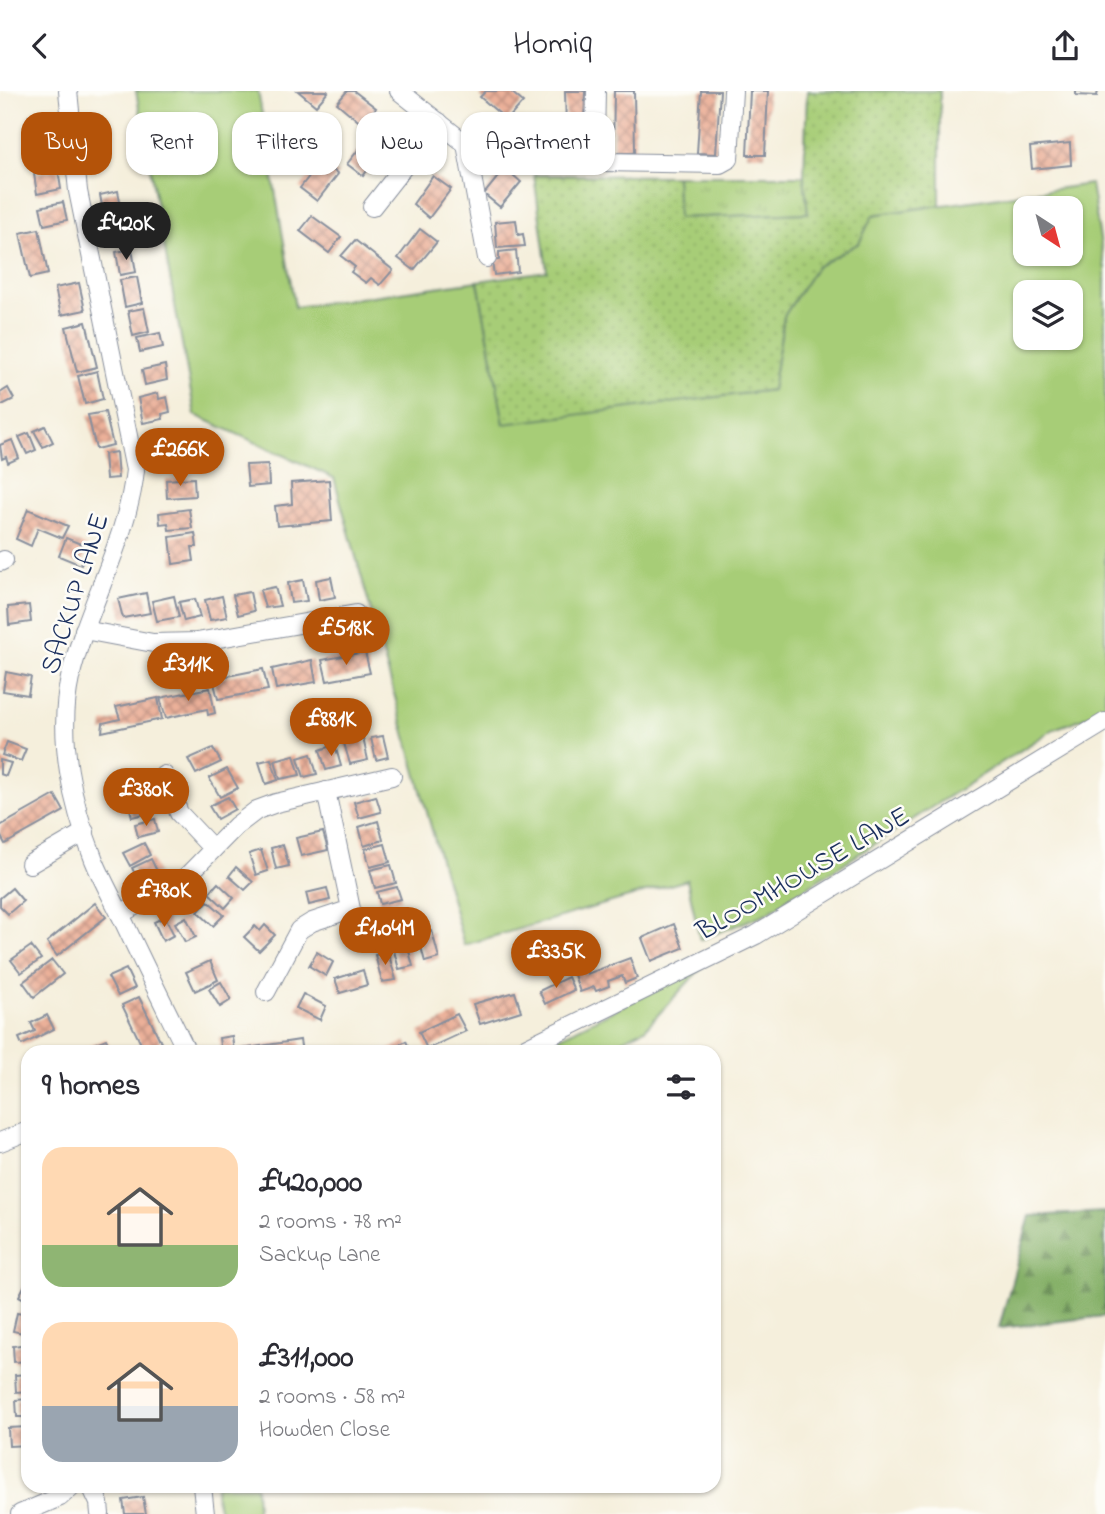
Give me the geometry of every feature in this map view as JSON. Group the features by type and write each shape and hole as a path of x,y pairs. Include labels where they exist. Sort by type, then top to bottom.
{"street":[{"name":"SACKUP LANE","path":"68,91 78,191 135,470 132,496 84,630 70,678 64,715 71,781 94,860 184,1045"},
{"path":"399,91 425,112"},
{"path":"596,91 596,140 602,162 720,164 729,159 733,91"},
{"path":"447,129 466,144 487,258"},
{"path":"372,207 398,175"},
{"path":"84,630 153,643 197,642 356,614"},
{"name":"BLOOMHOUSE LANE","path":"531,1045 755,935 1105,722"},
{"path":"164,775 180,813 213,849"},
{"path":"120,914 183,880 257,810 276,803 391,776"},
{"path":"266,992 299,930 313,922 351,909 326,791"},
{"path":"30,864 85,832"},
{"path":"0,1142 21,1134"},
{"path":"20,1514 64,1493"},
{"path":"94,1493 100,1514"},
{"path":"203,1493 205,1514"}],"green space":[{"path":"136,91 258,91 262,112 232,112 232,175 272,175 295,307 478,281 504,423 772,390 784,316 816,267 859,243 872,215 1091,184 1105,269 1105,710 1054,729 765,914 700,940 687,880 464,945 334,478 195,415 151,175 218,175 218,112 140,112"},
{"path":"807,91 940,91 940,205 873,215 859,243 816,267 784,316 772,390 504,424 478,281 547,271 534,175 676,176 678,218 808,213 804,176"},
{"path":"676,176 804,176 808,213 677,218"},
{"path":"703,966 645,1029 613,1045 548,1043"},
{"path":"1105,1212 1105,1316 999,1328 1030,1216"},
{"path":"256,1493 257,1514 221,1514 215,1494"}],"building":[{"path":"298,91 327,91 328,92 316,106"},
{"path":"347,91 354,91 376,108 373,112 356,112 356,119 337,103"},
{"path":"486,91 510,91 523,102 514,112 498,112 480,97"},
{"path":"565,91 585,91 584,112 566,112"},
{"path":"614,91 634,91 635,153 615,153"},
{"path":"701,91 720,91 716,154 697,153"},
{"path":"750,91 768,91 765,155 747,155"},
{"path":"1076,91 1098,91 1097,96 1076,95"},
{"path":"1070,143 1071,165 1032,169 1030,147"},
{"path":"356,153 356,171 347,164"},
{"path":"34,175 59,175 61,189 37,194"},
{"path":"310,175 337,175 317,201 300,188"},
{"path":"499,175 513,175 521,182 500,207 484,194"},
{"path":"433,176 451,189 429,218 413,204"},
{"path":"118,191 124,223 106,227 100,195"},
{"path":"63,202 67,220 44,225 40,207"},
{"path":"312,216 341,237 329,253 300,231"},
{"path":"516,220 518,235 523,234 525,246 497,248 495,222"},
{"path":"39,229 48,274 30,278 20,233"},
{"path":"420,229 437,242 414,270 398,258"},
{"path":"355,240 393,270 380,285 371,278 366,283 351,272 355,267 341,256"},
{"path":"132,249 136,272 120,275 116,252"},
{"path":"516,250 518,272 494,275 492,261 499,260 499,252"},
{"path":"137,277 142,303 125,307 120,280"},
{"path":"79,283 85,310 61,315 55,288"},
{"path":"144,308 149,332 133,336 128,311"},
{"path":"86,322 97,367 77,372 66,327"},
{"path":"160,333 163,347 140,352 137,338"},
{"path":"165,365 167,380 145,385 142,370"},
{"path":"97,371 103,399 85,404 78,376"},
{"path":"8,388 14,399 0,406 0,393"},
{"path":"158,393 159,399 167,397 170,412 162,414 163,419 143,423 138,398"},
{"path":"105,412 113,445 96,449 88,415"},
{"path":"45,426 53,442 43,447 34,431"},
{"path":"29,433 36,450 27,454 19,437"},
{"path":"171,439 175,460 154,464 149,444"},
{"path":"12,440 19,458 8,463 6,457 2,459 0,445"},
{"path":"116,452 118,478 106,479 104,454"},
{"path":"268,464 269,485 248,487 246,465"},
{"path":"194,478 195,496 167,498 166,480"},
{"path":"329,480 332,521 277,526 275,506 292,504 291,483"},
{"path":"28,509 68,526 62,538 38,528 31,546 16,539"},
{"path":"189,509 192,528 169,530 168,523 160,524 159,513"},
{"path":"195,533 197,547 192,547 194,561 173,564 170,537"},
{"path":"66,538 88,547 81,565 59,556"},
{"path":"331,577 335,597 319,600 316,580"},
{"path":"303,580 307,601 291,603 288,583"},
{"path":"275,587 280,606 265,608 260,590"},
{"path":"250,592 254,611 238,615 233,595"},
{"path":"146,593 150,613 123,618 118,599"},
{"path":"174,596 179,617 157,621 152,601"},
{"path":"222,596 227,617 210,620 205,600"},
{"path":"195,599 200,617 184,621 179,602"},
{"path":"29,605 31,622 9,625 8,607"},
{"path":"365,652 370,673 327,681 322,660"},
{"path":"312,660 316,682 276,689 272,669"},
{"path":"263,669 268,690 218,699 213,679"},
{"path":"6,672 31,677 28,695 3,691"},
{"path":"210,688 215,713 208,715 207,709 166,718 160,698"},
{"path":"158,698 162,719 102,732 103,723 120,719 116,707"},
{"path":"383,736 388,757 376,760 371,738"},
{"path":"363,738 368,760 350,764 344,743"},
{"path":"7,742 26,749 21,761 2,755"},
{"path":"335,745 341,766 326,770 320,750"},
{"path":"213,748 221,762 196,774 188,759"},
{"path":"311,754 317,774 304,777 298,758"},
{"path":"294,755 300,775 280,779 275,760"},
{"path":"271,759 278,780 266,784 259,762"},
{"path":"0,760 11,763 6,776 0,774"},
{"path":"227,769 238,788 220,797 209,778"},
{"path":"143,780 146,792 125,798 121,786"},
{"path":"55,795 64,811 5,844 0,835 0,826"},
{"path":"376,796 381,812 359,818 354,802"},
{"path":"228,797 235,809 217,819 209,806"},
{"path":"150,800 153,812 132,817 129,805"},
{"path":"155,819 158,832 138,837 135,824"},
{"path":"378,821 383,840 364,846 359,827"},
{"path":"323,832 328,850 301,856 296,838"},
{"path":"144,843 150,855 130,866 123,853"},
{"path":"385,844 390,862 370,867 365,849"},
{"path":"283,845 289,866 276,869 271,848"},
{"path":"261,850 268,871 256,875 249,854"},
{"path":"151,859 158,873 139,882 132,868"},
{"path":"391,865 396,883 375,888 370,870"},
{"path":"236,867 253,882 245,890 229,876"},
{"path":"218,883 234,898 225,908 209,893"},
{"path":"397,887 401,899 380,904 377,892"},
{"path":"12,888 23,901 8,914 0,906 0,898"},
{"path":"327,888 330,900 309,905 306,893"},
{"path":"208,901 224,915 213,926 198,912"},
{"path":"95,903 106,917 57,956 47,942"},
{"path":"165,917 174,935 163,941 154,922"},
{"path":"186,917 196,937 185,942 175,923"},
{"path":"674,924 683,948 651,961 642,938"},
{"path":"265,925 275,935 259,951 244,937 255,926 260,931"},
{"path":"432,931 439,958 425,962 418,935"},
{"path":"406,940 413,966 399,969 392,944"},
{"path":"31,946 41,959 21,973 11,960"},
{"path":"317,952 333,962 326,976 309,966"},
{"path":"388,952 396,980 382,982 375,955"},
{"path":"630,958 637,978 625,983 622,976 608,981 609,986 596,991 594,987 580,992 572,969 584,965 587,974"},
{"path":"52,960 63,974 34,997 23,982"},
{"path":"210,961 218,980 195,991 186,972"},
{"path":"126,969 135,988 118,996 108,977"},
{"path":"363,970 367,985 340,993 335,979"},
{"path":"568,977 574,990 545,1004 539,991"},
{"path":"221,982 231,1000 220,1007 209,989"},
{"path":"515,992 521,1011 480,1024 473,1004"},
{"path":"303,994 326,1006 320,1020 296,1008"},
{"path":"139,997 162,1045 142,1045 122,1005"},
{"path":"457,1014 466,1031 436,1045 425,1045 419,1032"},
{"path":"47,1015 54,1029 22,1045 19,1038 35,1031 31,1023"},
{"path":"232,1036 233,1045 220,1045 219,1038"},
{"path":"106,1039 109,1045 91,1045"},
{"path":"300,1040 301,1045 267,1045"},
{"path":"17,1313 21,1314 21,1333 13,1331"},
{"path":"21,1345 21,1362 14,1362 13,1346"},
{"path":"15,1375 21,1375 21,1392 16,1392"},
{"path":"16,1400 21,1400 21,1417 17,1417"},
{"path":"21,1427 21,1445 9,1446 8,1428"},
{"path":"143,1497 146,1514 125,1514 123,1500"}]}
